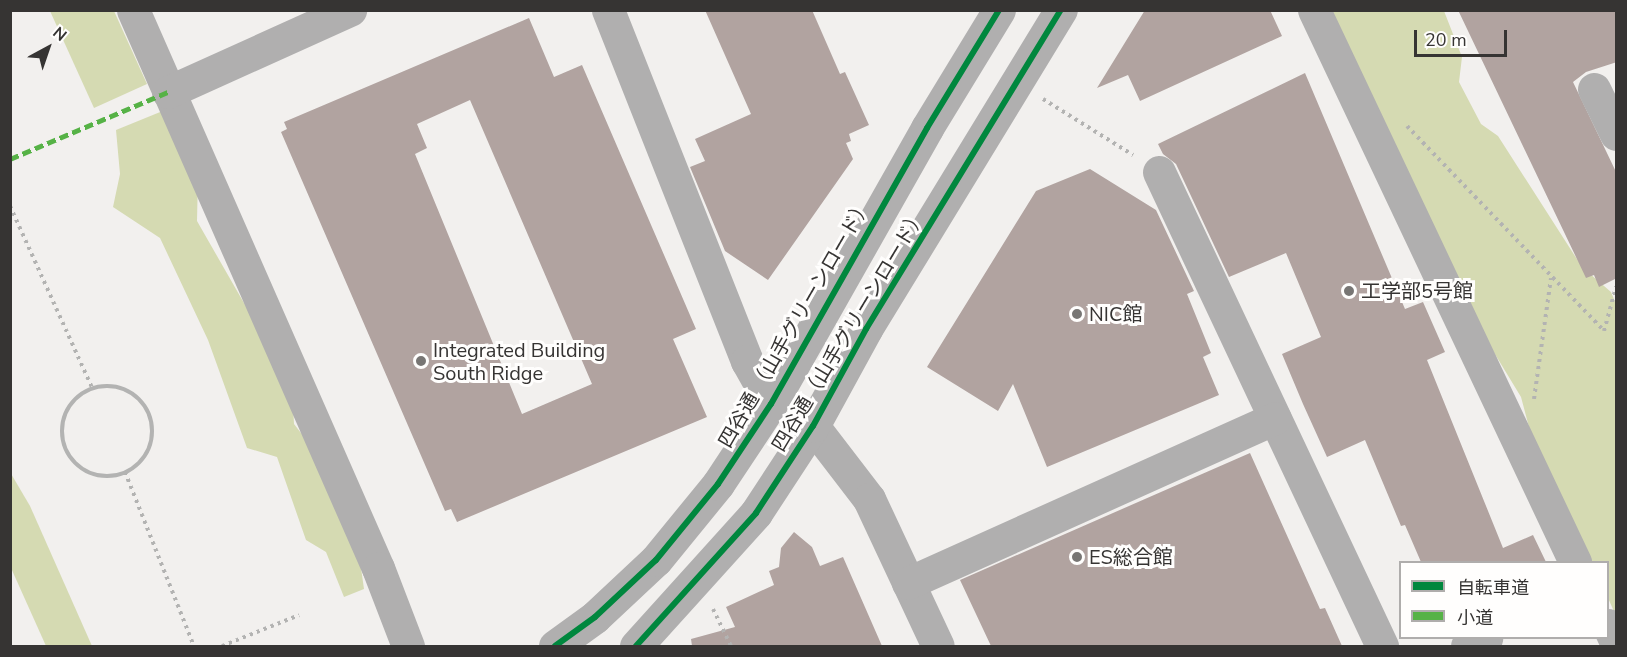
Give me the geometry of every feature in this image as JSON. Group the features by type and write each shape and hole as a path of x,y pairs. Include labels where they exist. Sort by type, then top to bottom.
{"street":[{"path":"133,10 378,568 398,643"},
{"path":"168,92 350,10"},
{"path":"608,10 747,361 771,404"},
{"name":"四谷通 （山手グリーンロード）","path":"555,646 595,617 656,560 718,484 771,404 927,128 999,10"},
{"name":"四谷通（山手グリーンロード）","path":"636,646 756,513 813,426 866,329 1060,10"},
{"path":"1314,10 1575,561"},
{"path":"1594,89 1617,134"},
{"path":"1159,172 1382,646"},
{"path":"908,583 1275,418"},
{"path":"813,426 869,499 938,646"},
{"path":"1609,628 1617,642"},
{"path":"1467,646 1484,639"}],"path":[{"path":"1040,98 1159,172"},
{"path":"1406,125 1604,331 1616,297 1617,287"},
{"path":"10,206 92,388"},
{"path":"1533,407 1551,278"},
{"path":"92,388 121,388 144,405 150,418 150,446 144,459 125,472 103,477 88,473 65,451 62,420 69,406 92,388"},
{"path":"125,472 194,646"},
{"path":"711,605 730,646"},
{"path":"222,646 299,615"}],"green space":[{"path":"50,11 114,11 147,84 94,108"},
{"path":"1324,11 1444,11 1462,57 1459,82 1481,124 1498,136 1582,267 1611,292 1616,304 1616,616 1609,600 1609,561 1590,561 1534,446 1521,397 1487,341"},
{"path":"170,108 198,176 197,221 292,387 294,424 325,464 357,540 364,589 344,597 326,552 306,540 277,457 247,448 208,340 160,238 113,207 120,174 116,130"},
{"path":"10,472 30,506 92,646 46,646 11,568"}],"building":[{"path":"705,10 812,10 840,74 845,72 869,125 849,134 851,141 846,143 853,159 768,280 725,251 690,167 705,161 695,139 751,114"},
{"path":"1145,10 1270,10 1282,36 1140,101 1128,75 1097,88"},
{"path":"1458,10 1617,10 1617,62 1586,72 1573,82 1617,174 1617,278 1599,287 1594,275 1586,278"},
{"path":"529,18 554,77 582,65 696,329 673,339 707,417 457,522 451,509 445,511 281,132 287,129 284,122","holes":["470,100 592,384 522,414 415,154 427,148 417,124"]},
{"name":"工学部5号館","path":"1305,73 1405,309 1423,302 1445,352 1427,360 1503,548 1533,535 1546,561 1421,561 1405,525 1401,526 1365,440 1327,457 1303,404 1282,354 1321,337 1286,253 1229,277 1176,164 1163,154 1158,144"},
{"name":"NIC館","path":"1090,169 1156,210 1194,291 1187,294 1211,353 1203,357 1219,395 1047,467 1013,384 998,411 927,367 1036,191"},
{"name":"ES総合館","path":"1250,453 1320,609 1325,608 1342,646 991,646 960,580"},
{"path":"794,532 812,547 820,566 843,557 882,646 692,646 691,639 735,627 726,607 774,585 769,571 779,567 781,548"}],"marked path":[{"path":"10,159 168,92"}],"cycle path":[{"path":"555,646 595,617 656,560 718,484 771,404 927,128 999,10"},
{"path":"636,646 756,513 813,426 866,329 1061,10"}],"place":[{"name":"工学部5号館","path":"1349,291"},
{"name":"NIC館","path":"1077,314"},
{"name":"Integrated Building South Ridge","path":"421,361"},
{"name":"ES総合館","path":"1077,557"}]}
